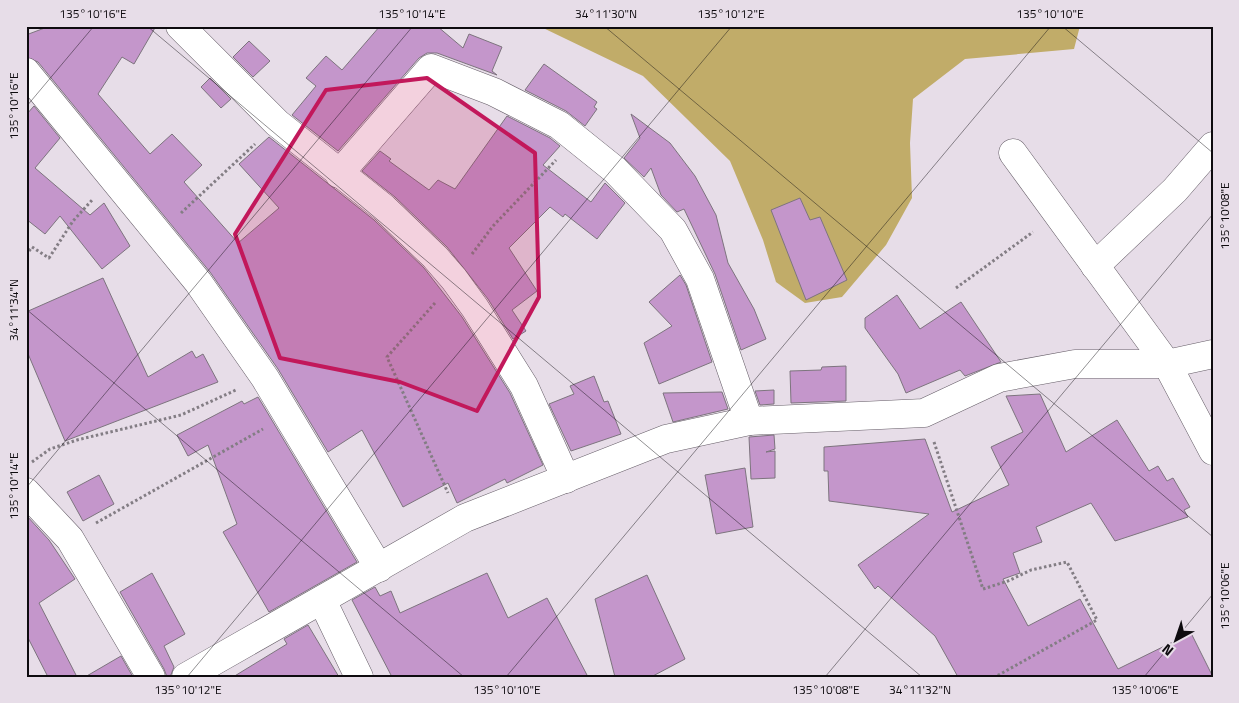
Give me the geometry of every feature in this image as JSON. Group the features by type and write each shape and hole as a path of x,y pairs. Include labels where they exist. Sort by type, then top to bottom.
{"street":[{"path":"180,26 277,123 384,208 435,257 454,279 475,308 524,386 566,478"},
{"path":"339,174 432,68 494,92 559,125 615,170 673,230 700,279 749,421"},
{"path":"26,72 198,282 264,378 379,568"},
{"path":"1095,266 1175,190 1213,146"},
{"path":"1013,153 1166,364 1213,451"},
{"path":"186,677 465,518 666,439 749,421 924,413 999,378 1074,364 1166,364 1213,354"},
{"path":"26,492 70,539 151,677"},
{"path":"322,600 359,677"}],"path":[{"path":"159,234 277,123"},
{"path":"26,255 32,247 49,258 73,221 113,178"},
{"path":"956,288 1058,214"},
{"path":"26,466 50,449 78,440 181,415 264,378"},
{"path":"924,413 983,589 1008,581 1031,570 1068,562 1097,620 995,677"},
{"path":"70,539 135,500 287,416"}],"highlighted area":[{"path":"427,78 535,153 539,297 477,411 400,382 280,358 235,234 326,90"}],"shaded area":[{"path":"539,26 1080,26 1074,49 965,59 913,99 910,143 912,198 886,245 842,297 805,303 776,282 763,240 730,161 643,76"}],"building":[{"path":"50,26 156,26 134,64 122,57 98,94 150,154 172,134 202,165 184,182 238,243 279,208 239,164 269,137 374,220 424,268 462,317 510,393 543,465 507,483 505,479 457,503 448,483 403,507 362,430 328,452 278,369 210,272 38,62 26,57 26,35"},
{"path":"380,26 437,26 463,48 469,34 502,47 492,71 497,75 437,53 427,53 419,58 338,151 292,115 316,86 306,78 326,56 342,70"},
{"path":"249,41 270,61 253,77 233,57"},
{"path":"544,64 597,102 594,107 597,109 585,126 566,111 525,90"},
{"path":"210,78 231,99 221,108 201,87"},
{"path":"34,106 60,138 35,168 90,215 104,203 130,246 102,269 60,216 45,234 26,219 26,115"},
{"path":"631,114 670,143 695,176 716,215 728,263 754,309 766,339 741,350 715,274 684,209 677,212 661,195 651,168 644,177 624,158 640,138"},
{"path":"507,116 550,138 560,146 543,165 591,202 605,183 625,203 597,239 565,214 563,217 550,207 509,248 537,291 512,310 526,331 513,339 488,299 447,247 395,197 362,171 380,151 391,159 389,161 429,190 438,180 455,189"},
{"path":"800,198 810,220 820,217 847,280 806,300 771,210"},
{"path":"680,275 686,285 712,362 659,384 644,343 672,326 649,302"},
{"path":"103,278 148,377 192,351 196,358 203,354 218,382 65,441 26,349 26,312"},
{"path":"897,295 920,329 961,302 1001,362 965,376 960,370 906,393 898,374 865,328 865,318"},
{"path":"846,366 846,401 791,403 790,371 821,370 822,367"},
{"path":"594,376 604,402 608,401 621,434 571,451 549,404 574,394 570,386"},
{"path":"774,390 774,404 760,405 755,391"},
{"path":"722,392 728,409 673,422 663,393"},
{"path":"1040,394 1066,452 1117,420 1149,471 1158,466 1167,481 1173,478 1190,507 1184,510 1188,517 1115,541 1091,503 1036,527 1042,542 1013,553 1020,573 1003,579 1028,626 1080,599 1118,669 1191,633 1213,677 958,677 935,636 878,586 875,589 858,565 929,514 829,501 828,471 824,471 824,447 925,439 952,512 1009,485 991,447 1023,432 1006,396"},
{"path":"258,397 357,562 269,612 223,532 237,524 208,445 188,456 177,435 242,401 244,404"},
{"path":"774,435 775,449 766,452 775,451 775,478 751,479 749,437"},
{"path":"745,468 753,527 716,534 705,475"},
{"path":"99,475 114,504 83,521 67,492"},
{"path":"26,515 49,540 75,579 39,603 77,677 48,677 26,634"},
{"path":"152,573 185,634 164,646 174,667 170,677 167,677 120,592"},
{"path":"487,573 508,618 547,598 588,677 392,677 352,600 375,587 380,596 391,591 400,613"},
{"path":"647,575 685,659 651,677 615,677 595,599"},
{"path":"308,625 339,677 233,677 287,644 284,639"},
{"path":"121,656 133,677 85,677"}]}
